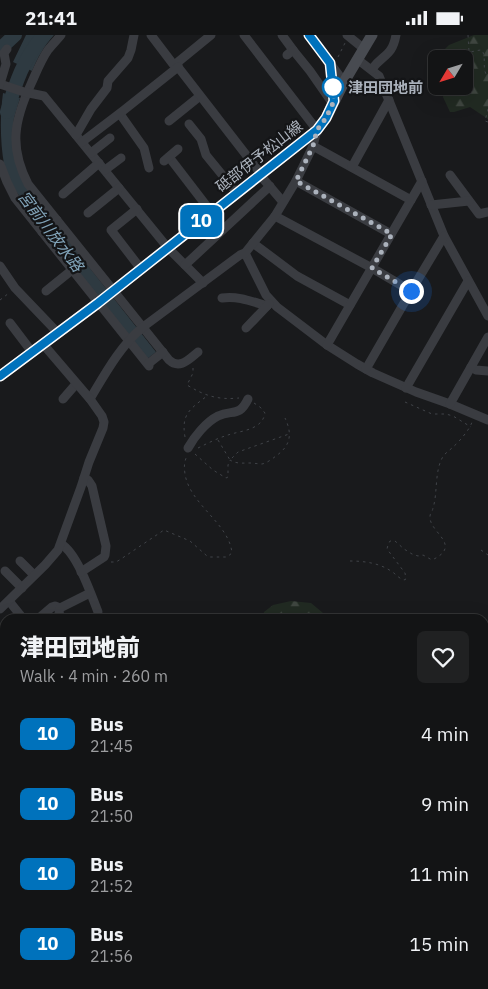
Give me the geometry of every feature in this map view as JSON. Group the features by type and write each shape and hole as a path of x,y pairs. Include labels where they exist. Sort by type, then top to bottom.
{"main road":[{"name":"砥部伊予松山線","path":"99,302 317,130 326,118 344,82 372,35"},
{"path":"0,376 99,302"}],"street":[{"path":"61,35 48,50 25,92 16,128 16,149 23,173 28,184 162,353 174,364 178,365 198,352"},
{"path":"79,138 91,109 107,88 108,81 128,58 134,35"},
{"path":"151,35 283,202"},
{"path":"79,138 120,114 178,67 178,62 211,35"},
{"path":"90,399 129,339 245,253 254,243 276,215 296,181 313,146 317,130 244,35"},
{"path":"282,35 290,52 310,71 334,102"},
{"path":"309,35 344,82"},
{"path":"372,69 376,63 392,50 396,35"},
{"path":"348,36 363,48"},
{"path":"8,49 4,53 6,64 1,85 44,96 168,248 203,283"},
{"path":"357,59 379,76 444,237 487,315"},
{"path":"168,120 200,96"},
{"path":"352,167 389,100"},
{"path":"120,114 144,148 149,169"},
{"path":"189,124 201,139 206,155 234,196 242,213"},
{"path":"91,153 110,138"},
{"path":"313,146 411,199"},
{"path":"178,149 166,159 212,213"},
{"path":"63,194 102,167 121,158"},
{"path":"0,164 6,182 15,198 149,364 162,353"},
{"path":"450,175 479,214 488,212"},
{"path":"296,181 392,234"},
{"path":"327,345 422,181"},
{"path":"185,265 270,186"},
{"path":"88,213 119,188"},
{"path":"431,205 470,201"},
{"path":"137,209 112,230 141,269"},
{"path":"276,215 411,291"},
{"path":"43,231 56,220"},
{"path":"366,369 444,237"},
{"path":"254,243 297,277 350,305"},
{"path":"245,253 269,304"},
{"path":"0,266 16,288 58,333"},
{"path":"46,291 72,270"},
{"path":"406,387 468,281"},
{"path":"222,298 240,297 277,307 327,345 366,369 488,420"},
{"path":"246,327 269,304"},
{"path":"10,323 32,352"},
{"path":"450,404 488,337"},
{"path":"0,609 52,557 61,544 104,422 90,399 43,344"},
{"path":"471,367 476,370 488,371"},
{"path":"63,399 76,384"},
{"path":"189,450 196,435 208,424 218,416 242,409 248,399"},
{"path":"81,572 104,557 106,546 92,486 84,478"},
{"path":"61,544 67,547 81,572 98,612"},
{"path":"20,561 34,575"},
{"path":"5,571 22,588"},
{"path":"44,614 52,607 60,608 90,593"},
{"path":"9,601 19,614"},
{"path":"60,608 60,614"}],"lane":[{"path":"331,65 334,102"}],"path":[{"path":"468,35 469,52 482,50 485,55 485,74 488,77"},
{"path":"331,65 348,36"},
{"path":"488,109 485,121 488,122"},
{"path":"0,300 16,288"},
{"path":"207,396 188,413 183,427 189,450 194,452 222,477 228,477 228,465 238,452 289,434"},
{"path":"405,402 432,414 453,416 471,427"},
{"path":"350,561 364,561 376,564 404,580 406,579 405,573 387,549 390,541 395,541 412,554 423,555 432,560 444,551 446,545 443,538 430,520 436,479 444,455 471,427 474,415"},
{"path":"218,439 233,462 265,463 287,446 289,428 285,419"},
{"path":"104,557 112,562 116,562 164,530 190,541 207,556 227,557 232,553 232,549 221,529 188,487 184,465 189,450"},
{"path":"481,550 488,555"}],"green space":[{"path":"474,35 488,35 488,119 470,107 450,112 443,95 473,95 473,50 444,50 449,45"},
{"path":"291,601 311,603 326,614 264,614 273,605"}],"water":[{"path":"26,35 54,35 47,43 32,71 13,62"},
{"name":"宮前川放水路","path":"3,93 20,98 14,118 12,140 33,196 156,352 147,359 14,189 4,164 3,156 1,110"}],"waterway":[{"path":"0,49 15,35"},
{"name":"宮前川放水路","path":"7,112 17,81 26,62 44,35"}],"bus line":[{"name":"10","path":"0,376 98,303 317,130 326,118 334,101 330,63 309,35"}],"place":[{"name":"津田団地前","path":"333,87"}],"route":[{"path":"333,87 334,101 326,118 317,130 313,146 296,181 392,234 372,268 411,291"}]}
